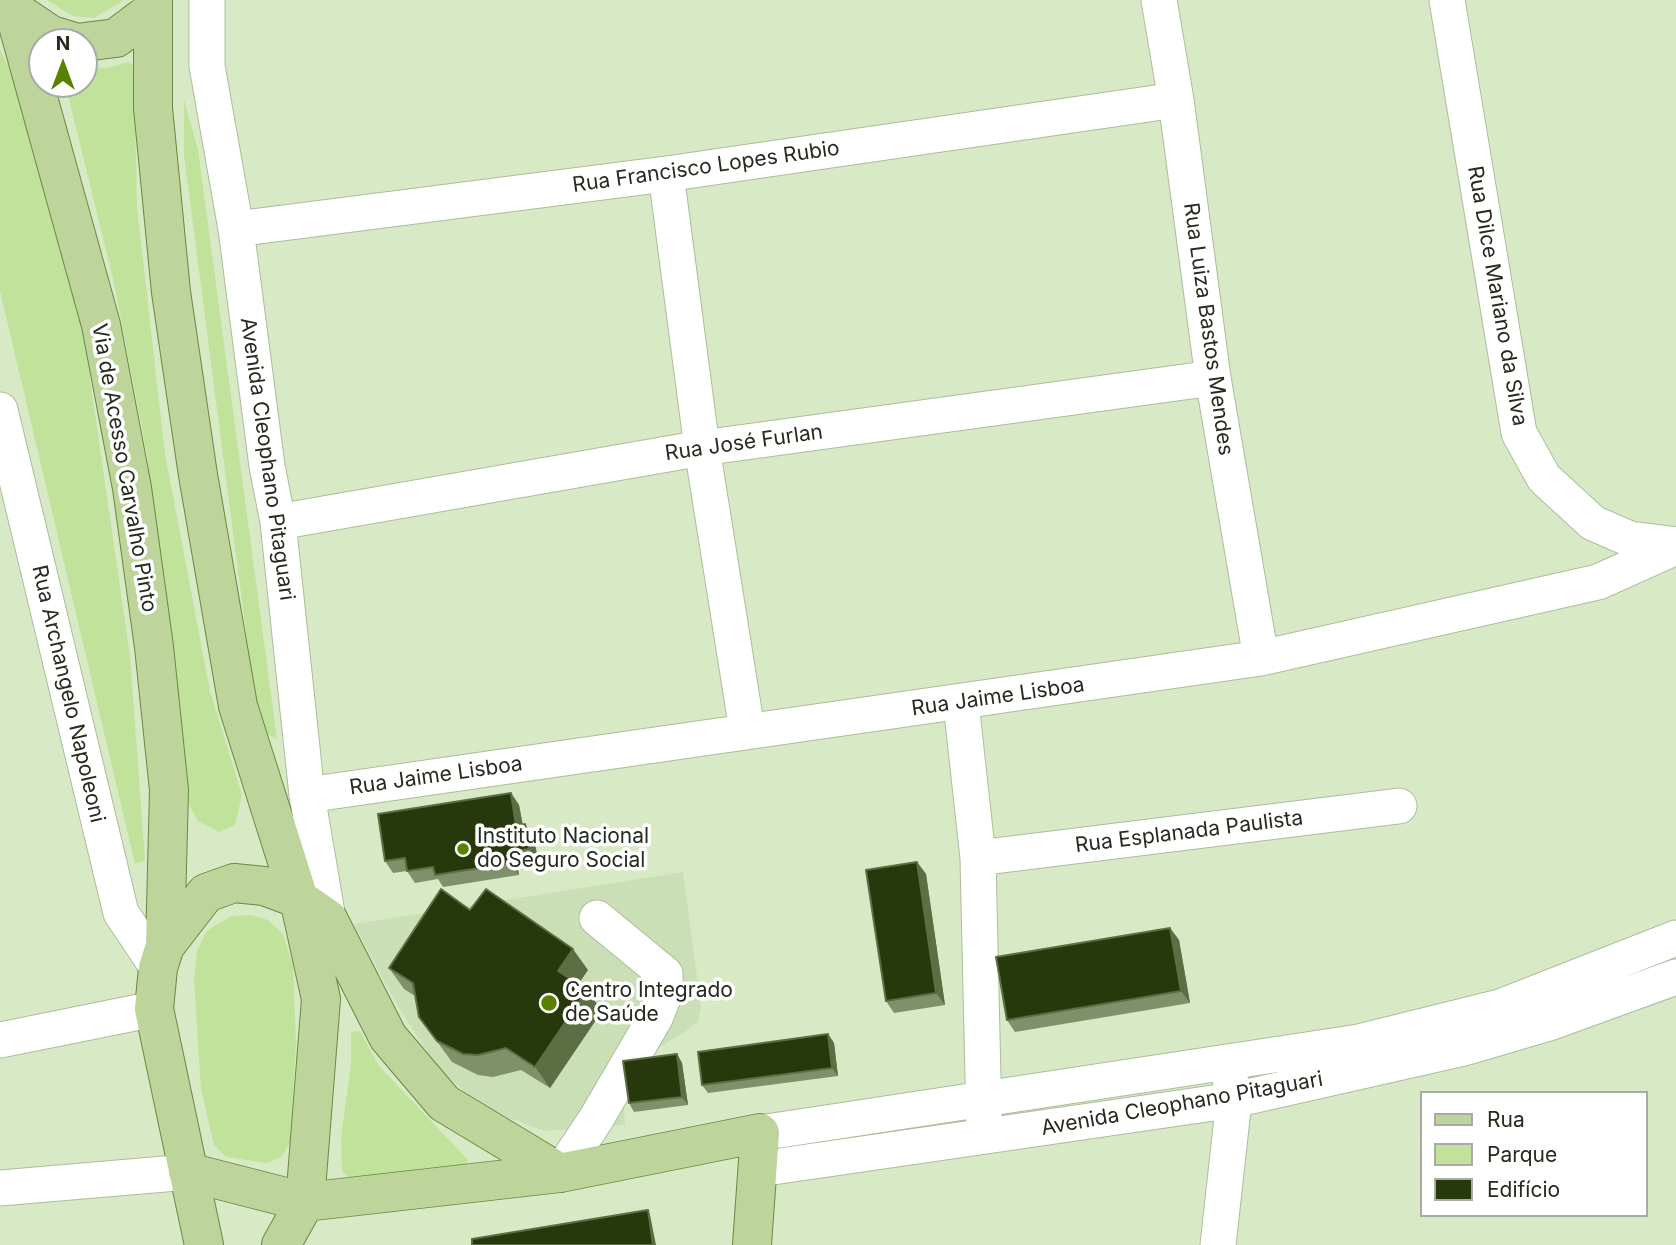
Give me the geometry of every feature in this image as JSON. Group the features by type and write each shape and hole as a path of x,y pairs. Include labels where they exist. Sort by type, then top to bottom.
{"main road":[{"path":"8,5 42,28"},
{"name":"Via de Acesso Carvalho Pinto","path":"8,5 101,325 132,488 154,647 169,790 161,957 154,1009 204,1245"},
{"path":"98,40 116,38 153,5"},
{"path":"153,5 153,108 167,252 198,475 238,706 313,909 321,999 305,1202 281,1245"},
{"path":"161,957 206,893 234,883 264,886 313,909"},
{"name":"Avenida Cleophano Pitaguari","path":"313,909 388,1037 444,1103 560,1173"},
{"path":"188,1172 305,1202 759,1151 752,1245"}],"street":[{"name":"Rua Luiza Bastos Mendes","path":"1159,0 1177,100 1213,379 1261,658"},
{"name":"Rua Dilce Mariano da Silva","path":"1447,0 1519,433 1544,478 1593,523 1630,539 1676,546"},
{"path":"153,5 207,4"},
{"name":"Avenida Cleophano Pitaguari","path":"207,4 207,65 236,229 267,466 278,522 307,795 313,909"},
{"name":"Rua Francisco Lopes Rubio","path":"236,229 666,174 1177,100"},
{"path":"666,174 702,448 747,730"},
{"name":"Rua José Furlan","path":"278,522 702,448 1213,379"},
{"name":"Rua Archangelo Napoleoni","path":"0,410 6,466 121,913 161,957"},
{"name":"Rua Jaime Lisboa","path":"307,795 1261,658 1598,582 1676,546"},
{"path":"961,703 978,858 984,1137"},
{"name":"Rua Esplanada Paulista","path":"978,858 1399,806"},
{"path":"560,1173 596,1119 655,1018 665,993 665,974 597,918"},
{"path":"759,1151 982,1098 1359,1042 1500,1007 1676,938"},
{"name":"Avenida Cleophano Pitaguari","path":"759,1151 984,1137 1234,1100 1464,1048 1549,1023 1676,977"},
{"path":"0,1040 154,1009"},
{"path":"1218,1245 1234,1100 1227,1060"},
{"path":"0,1188 188,1172"}],"shaded area":[{"name":"Centro Integrado de Saúde","path":"683,872 701,1007 698,1021 685,1032 628,1065 622,1074 625,1125 545,1131 503,1116 465,1092 440,1069 422,1044 393,998 354,924"}],"green space":[{"path":"47,0 124,0 94,18 72,16"},
{"path":"0,49 18,88 82,324 130,656 145,860 135,864 0,291"},
{"path":"128,62 134,66 137,207 165,454 210,691 242,795 235,825 219,832 198,821 186,799 147,455 114,283 69,98 98,98 98,68"},
{"path":"184,100 198,150 277,739 264,733 254,694 184,155"},
{"path":"251,915 268,920 283,934 293,966 296,1044 290,1143 281,1157 267,1163 226,1157 214,1145 201,1089 194,980 197,951 206,932 217,924 232,916"},
{"path":"360,1031 379,1066 468,1160 466,1169 353,1182 342,1171 341,1137 351,1066 351,1032"}],"building":[{"name":"Instituto Nacional do Seguro Social","path":"511,793 516,826 525,824 529,849 509,852 511,863 435,875 433,867 407,871 405,858 385,861 378,814"},
{"path":"917,862 936,993 886,1001 866,870"},
{"path":"441,889 470,910 486,889 573,949 558,971 587,990 535,1067 506,1048 478,1055 463,1054 437,1041 419,1017 413,983 389,968"},
{"path":"1170,928 1181,991 1007,1020 996,957"},
{"path":"828,1034 832,1068 702,1085 698,1052"},
{"path":"677,1054 682,1097 629,1103 623,1061"},
{"path":"648,1210 653,1245 472,1245 472,1239"}],"place":[{"name":"Instituto Nacional do Seguro Social","path":"463,849"},
{"name":"Centro Integrado de Saúde","path":"549,1003"}]}
